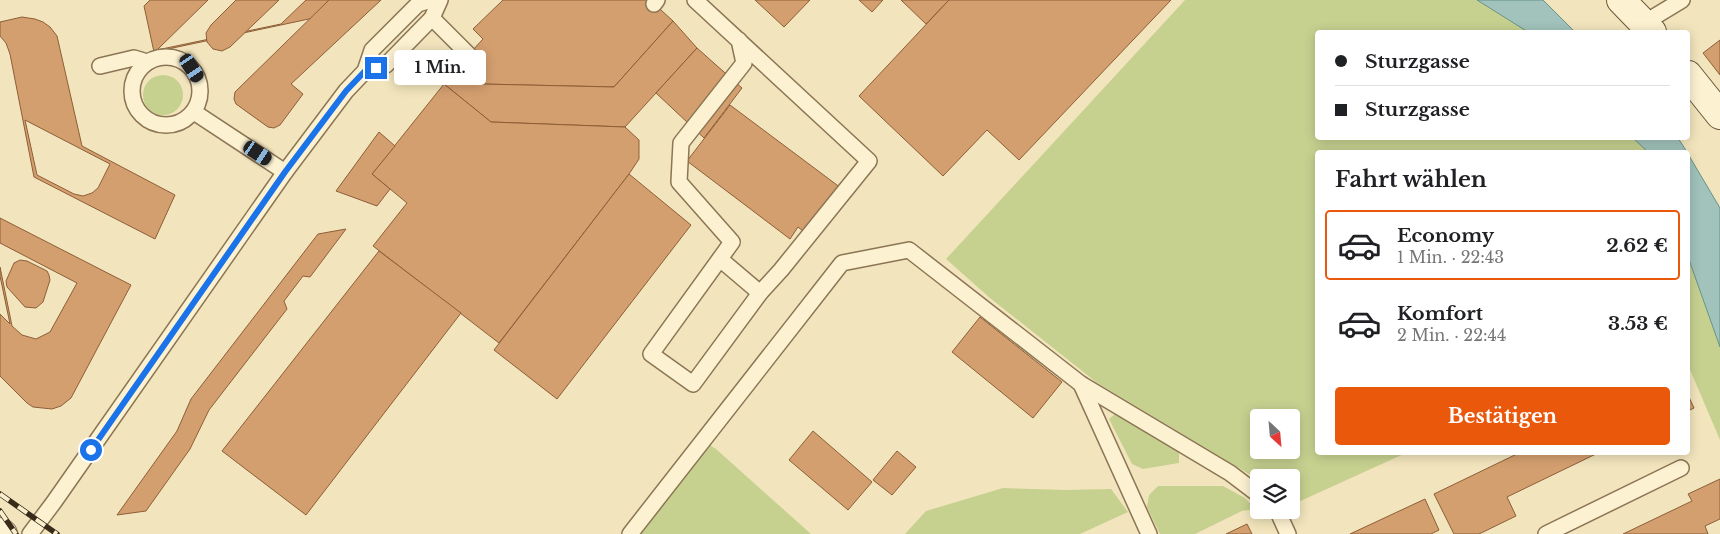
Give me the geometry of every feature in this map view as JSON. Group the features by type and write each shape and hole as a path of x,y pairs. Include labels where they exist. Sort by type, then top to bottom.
{"main road":[{"path":"1621,0 1648,28"},
{"path":"1690,78 1720,115"}],"lane":[{"path":"30,534 285,172 346,91 365,71 372,50 418,4 431,0"},
{"path":"365,71 386,65 432,18 440,0"},
{"path":"695,0 739,40 869,161 781,270 760,293 693,384 651,354 732,242 679,182 681,143 744,63 739,40"},
{"path":"1648,28 1682,0"},
{"path":"432,18 469,55"},
{"path":"158,57 170,57 182,60 192,68 198,78 201,90 194,112 185,120 174,125 150,122 141,115 134,105 131,93 133,81 138,70 147,62 158,57"},
{"path":"100,66 134,58 147,62"},
{"path":"194,112 285,172"},
{"path":"630,534 842,262 909,250 1081,384 1230,473 1250,488"},
{"path":"720,259 760,293"},
{"path":"1081,384 1149,534"},
{"path":"1546,534 1682,468"},
{"path":"1281,519 1288,534"}],"green space":[{"path":"1185,0 1477,0 1525,30 1315,30 1315,140 1635,140 1646,150 1315,150 1315,455 1402,455 1300,501 1300,469 1250,469 1250,475 1096,382 990,298 946,259"},
{"path":"163,75 177,81 183,95 177,109 163,115 149,109 143,95 149,81"},
{"path":"1690,263 1720,347 1720,440 1690,370"},
{"path":"1115,414 1179,452 1179,463 1143,469 1132,464 1109,419"},
{"path":"703,441 716,449 811,534 631,534"},
{"path":"1158,486 1223,486 1245,498 1250,504 1250,510 1242,511 1195,534 1160,534 1147,507 1149,495"},
{"path":"1003,488 1111,489 1128,512 1080,534 905,534 926,511"}],"water":[{"path":"1477,0 1543,0 1573,30 1525,30"},
{"path":"1635,140 1679,140 1686,150 1646,150"},
{"path":"1690,157 1720,208 1720,347 1690,263"}],"building":[{"path":"150,0 208,0 157,50 281,24 306,0 376,0 370,6 154,52 144,6"},
{"path":"236,0 279,0 230,47 222,51 213,49 207,42 206,33 211,25"},
{"path":"329,0 381,0 291,84 303,94 280,125 274,128 268,127 236,104 234,99 235,92"},
{"path":"503,0 650,0 673,21 614,87 482,84 460,64 483,39 473,29"},
{"path":"755,0 810,0 784,27"},
{"path":"859,0 883,0 872,12"},
{"path":"901,0 949,0 926,24"},
{"path":"949,0 1171,0 1019,160 987,130 943,176 859,96"},
{"path":"22,17 35,19 50,27 57,36 82,146 175,195 155,239 34,177 10,54 6,43 0,36 0,22","holes":["25,120 110,164 98,188 92,193 83,196 74,194 37,175"]},
{"path":"673,21 697,48 625,127 491,122 444,84 448,79 433,67 448,53 482,84 614,87"},
{"path":"1720,40 1720,75 1703,53"},
{"path":"697,48 742,88 704,138 656,93"},
{"path":"444,84 491,122 625,127 639,140 639,159 629,174 499,343 373,246 407,203 372,174"},
{"path":"730,105 849,194 814,240 798,227 790,239 687,161"},
{"path":"379,132 395,146 372,174 390,189 377,206 336,191"},
{"path":"629,174 691,225 557,399 494,350"},
{"path":"0,218 131,285 71,398 61,406 52,409 33,407 0,376 0,314 10,324 0,276 0,267 12,326 22,335 36,339 50,332 77,283 0,243"},
{"path":"346,229 310,277 303,276 284,301 287,309 209,410 190,449 146,511 117,515 177,431 191,399 318,234"},
{"path":"379,251 461,313 306,515 222,451"},
{"path":"20,260 27,261 47,271 49,275 50,280 43,302 36,308 25,307 7,287 6,281 14,263"},
{"path":"980,317 1062,382 1033,418 952,352"},
{"path":"1690,399 1694,408 1690,410"},
{"path":"813,431 872,482 848,510 789,460"},
{"path":"897,451 916,467 892,495 873,480"},
{"path":"1515,455 1594,455 1507,497 1516,516 1479,534 1454,534 1434,494"},
{"path":"1720,479 1720,519 1705,526 1708,534 1623,534 1692,501 1688,494"},
{"path":"1425,499 1439,530 1431,534 1350,534"},
{"path":"1247,524 1252,534 1226,534"}],"railway":[{"path":"0,494 57,534"},
{"path":"0,511 16,534"}],"route":[{"path":"91,450 285,172 346,91 365,71 376,68"}]}
